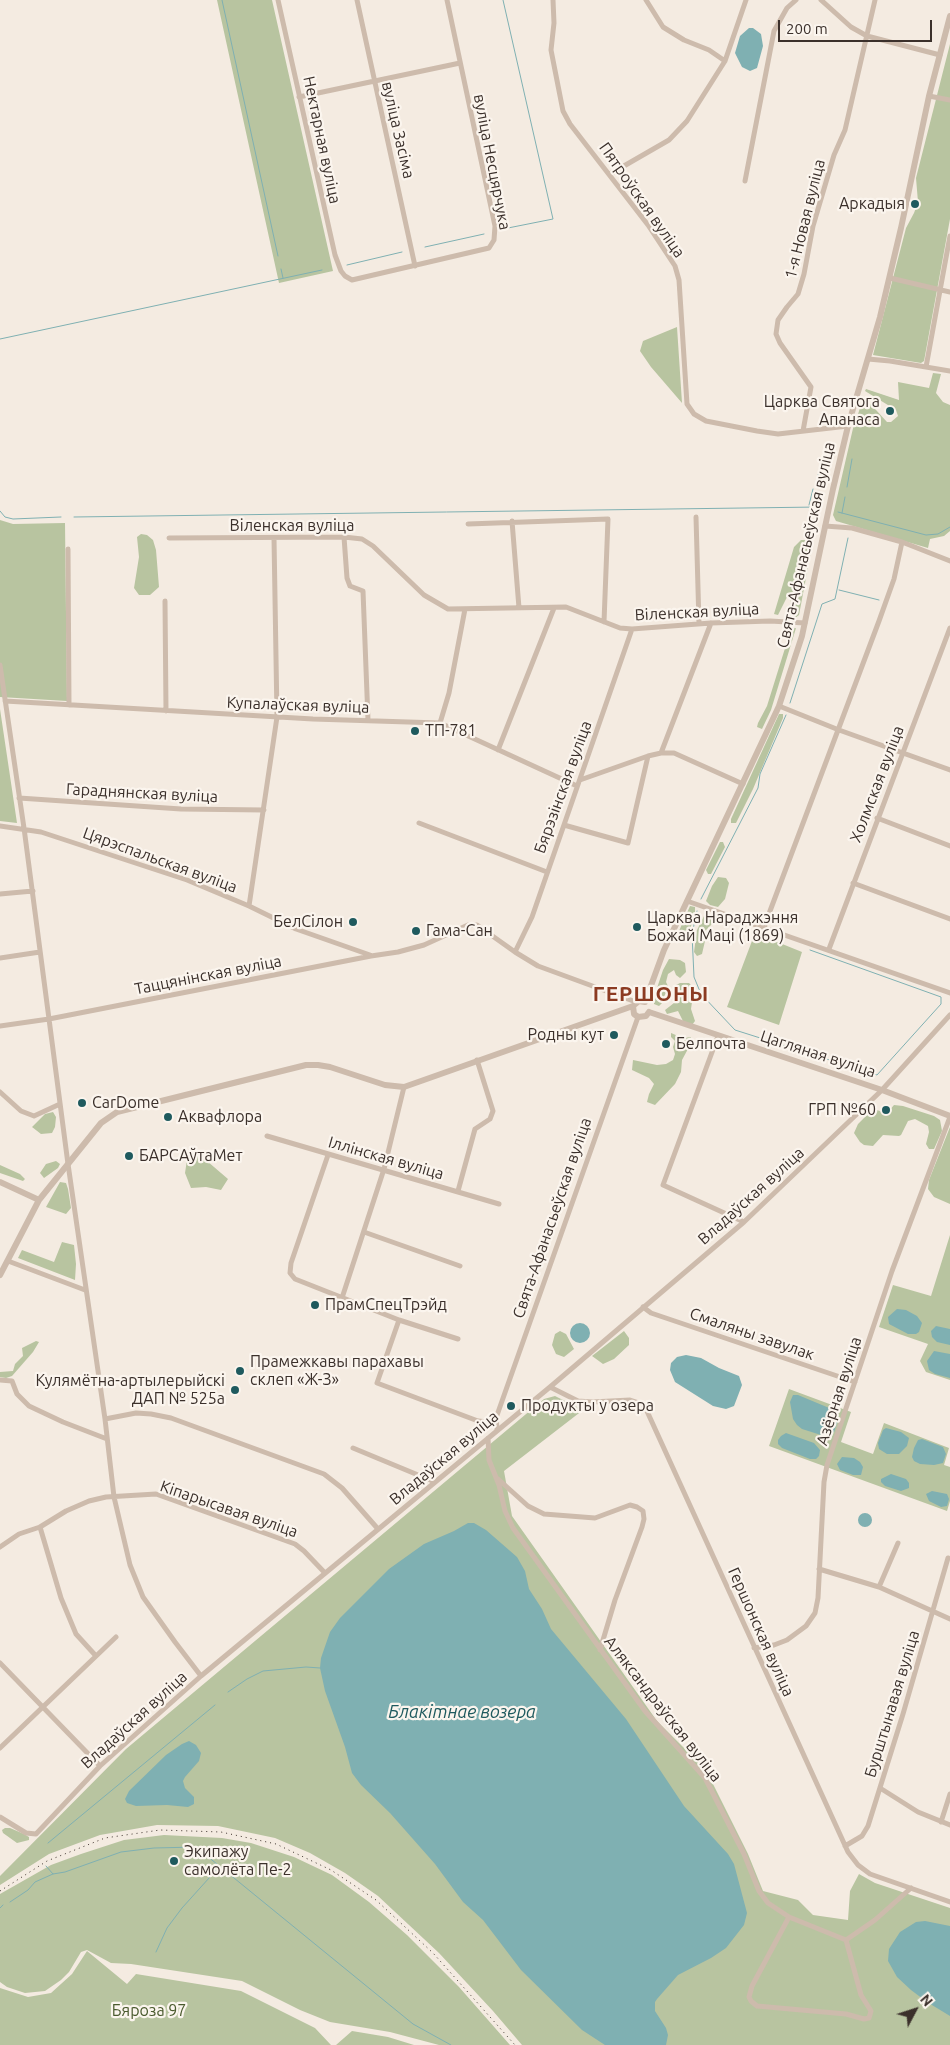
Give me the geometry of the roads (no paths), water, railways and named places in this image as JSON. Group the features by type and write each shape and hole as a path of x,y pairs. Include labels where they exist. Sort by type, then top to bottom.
{"street":[{"name":"Нектарная вуліца","path":"278,0 335,255 341,271 352,280"},
{"name":"вуліца Засіма","path":"357,0 415,266"},
{"name":"вуліца Несцярчука","path":"352,280 490,248 494,240 495,226 447,0"},
{"name":"Пятроўская вуліца","path":"553,0 554,23 550,50 563,111 570,124 648,225 675,266 679,280 684,387 687,404 694,414 706,421 778,434 848,426"},
{"path":"646,0 663,27 684,40 709,50 725,61"},
{"path":"610,174 669,140 687,121 725,61 746,0"},
{"path":"745,181 774,31 787,8 796,0"},
{"path":"821,0 851,27 867,36 940,55"},
{"name":"1-я Новая вуліца","path":"803,431 811,387 780,343 776,334 778,320 786,307 798,294 804,274 813,226 834,156 845,130 875,0"},
{"name":"Свята-Афанасьеўская вуліца","path":"645,1002 663,954 779,706 805,623 848,426 890,278 929,96 950,19"},
{"path":"300,97 460,63"},
{"path":"929,96 950,100"},
{"path":"926,367 950,236"},
{"path":"890,278 940,288 950,292"},
{"path":"868,359 950,371"},
{"path":"696,517 699,624"},
{"path":"468,524 608,519 604,622"},
{"path":"512,521 519,608"},
{"path":"825,526 852,528 902,542 950,561"},
{"path":"344,537 347,578 350,586 363,591 368,720"},
{"name":"Віленская вуліца","path":"169,538 344,537 362,539 373,546 424,595 448,609 566,607 620,628 632,629 711,622 770,621 805,623"},
{"path":"249,906 278,717 274,538"},
{"path":"764,927 894,579 902,542"},
{"path":"68,549 70,705"},
{"path":"165,601 166,711"},
{"path":"498,750 554,608"},
{"path":"440,724 449,693 465,609"},
{"path":"661,753 711,622"},
{"name":"Холмская вуліца","path":"829,949 950,628"},
{"name":"Бярэзінская вуліца","path":"514,952 532,917 632,629"},
{"path":"0,665 24,828 68,1164 105,1418 114,1497 130,1566 144,1597 201,1676"},
{"name":"Купалаўская вуліца","path":"5,701 278,717 440,724 578,783"},
{"path":"779,706 950,770"},
{"path":"578,783 648,756 674,753 743,784"},
{"path":"564,826 628,844 648,756"},
{"name":"Гараднянская вуліца","path":"19,798 193,810 264,810"},
{"path":"877,818 950,846"},
{"path":"419,823 547,872"},
{"name":"Цярэспальская вуліца","path":"0,826 41,832 187,880 249,906 296,929 371,956 398,952 424,945 468,925 477,925 514,952"},
{"path":"853,883 950,919"},
{"path":"0,894 32,891"},
{"path":"687,901 950,992"},
{"path":"0,958 40,952"},
{"path":"514,952 538,966 635,1004"},
{"name":"Таццянінская вуліца","path":"0,1026 49,1019 371,956"},
{"path":"0,1275 40,1200 101,1123 117,1112 306,1065 330,1067 385,1085 404,1087 635,1004 645,1002 649,1007 649,1012 643,1017 638,1017 634,1014 635,1004"},
{"name":"Цагляная вуліца","path":"649,1012 882,1090 950,1116"},
{"name":"Владаўская вуліца","path":"5,1821 26,1833 36,1834 100,1766 201,1676 550,1387 744,1222 882,1090 950,1015"},
{"name":"Свята-Афанасьеўская вуліца","path":"497,1430 496,1418 638,1017"},
{"path":"718,1036 663,1185 744,1222"},
{"path":"458,1191 475,1129 490,1119 493,1111 477,1060"},
{"path":"342,1298 384,1169 404,1087"},
{"path":"0,1092 21,1112 34,1116 60,1104"},
{"name":"Азёрная вуліца","path":"754,1648 774,1645 787,1640 812,1620 817,1606 826,1474 854,1382 892,1271 950,1116"},
{"name":"Іллінская вуліца","path":"267,1136 498,1204"},
{"path":"328,1155 290,1273 295,1279 342,1298 458,1340"},
{"path":"0,1182 40,1200"},
{"path":"364,1232 460,1266"},
{"path":"8,1261 86,1290"},
{"name":"Смаляны завулак","path":"643,1307 651,1313 854,1382"},
{"path":"399,1320 377,1383 478,1420 488,1422 496,1418"},
{"path":"0,1380 12,1381 17,1394 28,1406 107,1439"},
{"name":"Гершонская вуліца","path":"550,1387 571,1398 584,1402 630,1400 638,1402 646,1409 845,1846 853,1859 864,1870 877,1877 950,1902"},
{"path":"105,1418 136,1414 151,1414 171,1418 324,1474 342,1488 378,1529"},
{"name":"Аляксандраўская вуліца","path":"488,1437 489,1460 496,1477 505,1511 513,1528 651,1719 705,1778 744,1854 759,1891 768,1904 789,1917 846,1940"},
{"path":"353,1448 435,1482"},
{"path":"496,1477 528,1506 538,1512 595,1518 630,1505 638,1507 643,1511 642,1527 615,1600 600,1650"},
{"name":"Кіпарысавая вуліца","path":"0,1547 19,1534 40,1527 88,1501 106,1497 156,1494 296,1544 325,1573"},
{"path":"40,1527 64,1607 76,1634 96,1656"},
{"path":"879,1588 898,1543"},
{"name":"Бурштынавая вуліца","path":"845,1846 858,1839 866,1831 948,1558"},
{"path":"819,1569 879,1588 950,1619"},
{"path":"0,1748 116,1637"},
{"path":"0,1663 100,1766"},
{"path":"880,1788 907,1806 950,1825"},
{"path":"941,1822 950,1794"},
{"path":"0,1817 5,1821 0,1827"},
{"path":"789,1917 752,1986 749,1996 751,2001 760,2007 846,2014 864,2019 869,2018 871,2012 863,1999 846,1940 876,1920 911,1888"}],"water":[{"path":"749,28 753,28 761,34 763,46 757,68 750,71 742,67 735,53 740,36"},
{"path":"897,1309 906,1310 917,1316 922,1323 919,1332 908,1334 889,1324 888,1317"},
{"path":"580,1323 587,1326 590,1333 587,1340 580,1343 573,1340 570,1333 573,1326"},
{"path":"936,1326 950,1329 950,1345 937,1342 932,1337 931,1331"},
{"path":"934,1351 950,1354 950,1378 935,1374 929,1370 927,1361"},
{"path":"686,1355 701,1358 739,1376 742,1385 734,1406 726,1409 713,1406 675,1382 670,1370 671,1363 677,1357"},
{"path":"793,1395 798,1395 834,1410 838,1420 834,1432 828,1435 821,1435 802,1429 797,1425 793,1419 790,1402"},
{"path":"886,1428 901,1432 909,1438 907,1446 899,1454 887,1454 879,1449 878,1443 883,1430"},
{"path":"786,1433 814,1443 820,1450 819,1456 816,1459 810,1459 782,1448 778,1444 778,1440"},
{"path":"922,1439 943,1447 946,1454 943,1463 934,1465 920,1464 914,1461 912,1457 914,1448 918,1440"},
{"path":"842,1457 854,1458 860,1462 863,1467 861,1475 853,1475 840,1470 837,1464"},
{"path":"891,1474 906,1479 909,1483 909,1488 901,1491 885,1486 881,1479"},
{"path":"932,1491 947,1494 949,1499 947,1506 941,1507 929,1501 926,1494"},
{"path":"862,1513 868,1513 872,1520 868,1527 862,1527 858,1523 858,1517"},
{"name":"Блакітнае возера","path":"468,1523 474,1523 486,1530 517,1557 525,1571 529,1589 542,1609 551,1629 626,1719 684,1806 728,1854 734,1864 747,1913 744,1925 726,1948 678,1975 655,2002 655,2011 666,2028 668,2035 666,2045 605,2045 582,2030 521,1970 483,1920 463,1902 435,1864 352,1773 325,1691 320,1668 321,1658 330,1632 340,1618 389,1569 424,1544"},
{"path":"189,1741 196,1745 201,1753 199,1761 183,1781 185,1788 194,1797 194,1804 188,1807 167,1805 136,1806 127,1803 125,1799 129,1791 166,1755"},
{"path":"925,1921 950,1926 950,2016 911,1990 897,1977 888,1961 889,1949 900,1932 916,1922"}],"waterway":[{"path":"222,0 278,256"},
{"path":"503,0 553,219 503,229"},
{"path":"425,247 484,234"},
{"path":"347,265 402,252"},
{"path":"281,269 283,278"},
{"path":"0,339 322,270"},
{"path":"817,479 827,445"},
{"path":"847,487 852,459"},
{"path":"809,505 813,489"},
{"path":"842,513 845,497"},
{"path":"74,517 819,507"},
{"path":"0,511 5,517 13,519 61,517"},
{"path":"838,512 926,535 938,534 950,527"},
{"path":"790,703 822,604 835,599 848,538"},
{"path":"839,590 879,600"},
{"path":"701,899 758,788 760,774 786,715"},
{"path":"697,911 692,934 694,977 701,994 735,1030 877,1075 941,1004 941,997 810,950"},
{"path":"228,1692 263,1671 306,1667 320,1668"},
{"path":"48,1843 215,1705"},
{"path":"46,1866 53,1874 65,1872 121,1852 154,1848 196,1847 413,2024 451,2045"},
{"path":"156,1952 167,1928 182,1908 219,1867"},
{"path":"10,1902 28,1890 35,1882 53,1874"},
{"path":"0,1908 3,1905"}],"railway":[{"path":"0,1891 47,1861 105,1838 160,1830 221,1832 276,1844 331,1870 376,1900 433,1953 515,2045"}],"place":[{"name":"Аркадыя","path":"915,204"},
{"name":"Царква Святога Апанаса","path":"890,411"},
{"name":"ТП-781","path":"415,731"},
{"name":"БелСілон","path":"353,922"},
{"name":"Царква Нараджэння Божай Маці (1869)","path":"637,927"},
{"name":"Гама-Сан","path":"416,931"},
{"name":"Родны кут","path":"614,1035"},
{"name":"Белпочта","path":"666,1044"},
{"name":"CarDome","path":"82,1103"},
{"name":"ГРП №60","path":"886,1110"},
{"name":"Аквафлора","path":"168,1117"},
{"name":"БАРСАўтаМет","path":"129,1156"},
{"name":"ПрамСпецТрэйд","path":"315,1305"},
{"name":"Прамежкавы парахавы склеп «Ж-З»","path":"240,1371"},
{"name":"Кулямётна-артылерыйскі ДАП № 525а","path":"235,1390"},
{"name":"Продукты у озера","path":"511,1406"},
{"name":"Экипажу самолёта Пе-2","path":"174,1861"}],"district":[{"name":"ГЕРШОНЫ","path":"651,994"}],"park label":[{"name":"Бяроза 97","path":"149,2011"}]}
